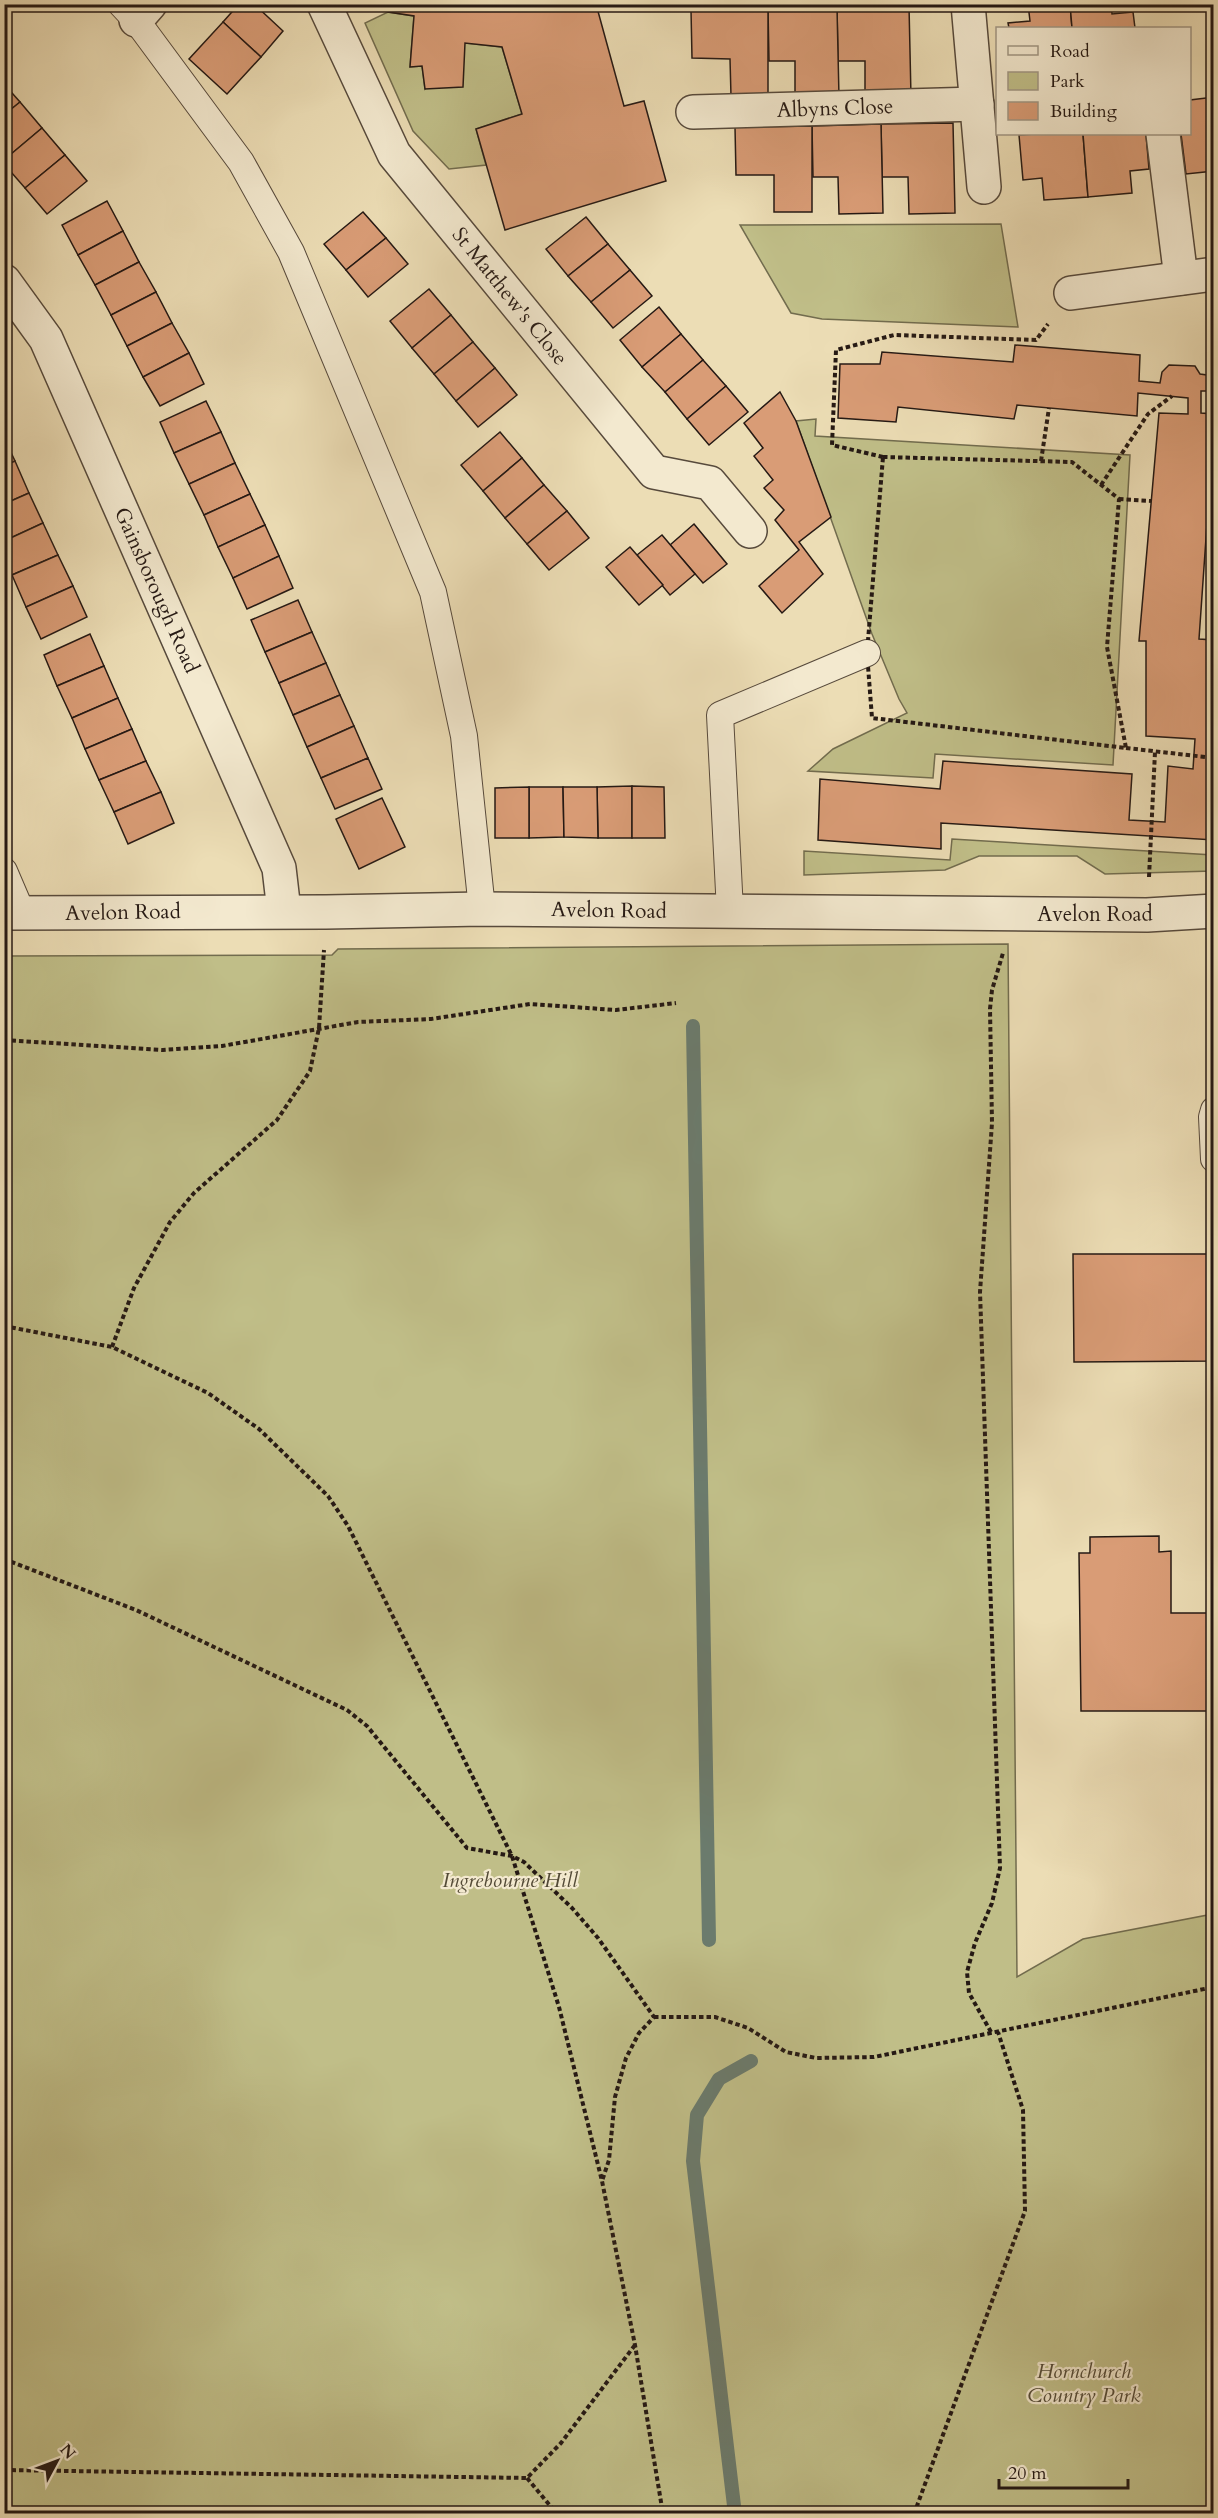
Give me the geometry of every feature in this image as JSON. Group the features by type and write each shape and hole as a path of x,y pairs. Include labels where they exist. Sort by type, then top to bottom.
{"street":[{"name":"St Matthew's Close","path":"324,4 394,154 654,472 710,483 750,531"},
{"path":"968,4 984,187"},
{"name":"Albyns Close","path":"693,112 977,104"},
{"path":"1162,135 1181,278"},
{"path":"1071,293 1214,274"},
{"name":"Gainsborough Road","path":"4,280 46,339 279,868 284,911"},
{"name":"Avelon Road","path":"13,913 482,909 1148,915 1214,911"}],"lane":[{"path":"136,10 241,162 291,252 433,592 464,736 482,909"},
{"path":"730,911 720,715 867,653"},
{"path":"4,871 13,913"},
{"path":"1214,1110 1212,1117 1214,1159"}],"path":[{"path":"1071,293 1036,340 894,335 836,350 832,445 883,457 1072,462 1119,499 1151,501"},
{"path":"1101,485 1148,414 1172,396"},
{"path":"1041,461 1049,408"},
{"path":"883,457 867,653 872,718 1214,758"},
{"path":"1119,499 1107,647 1126,748"},
{"path":"1148,915 1155,752"},
{"path":"112,1347 134,1288 170,1222 194,1193 277,1120 310,1071 319,1028 326,912"},
{"path":"991,2032 969,1993 967,1972 975,1942 992,1903 1000,1868 980,1292 992,1123 990,1009 992,990 1003,950 1002,913"},
{"path":"4,1040 163,1050 222,1046 358,1022 431,1019 530,1004 616,1010 676,1003"},
{"path":"4,1326 112,1347 208,1393 259,1429 328,1496 348,1526 512,1856 559,2007 602,2181 634,2345 663,2514"},
{"path":"4,1559 136,1610 347,1710 367,1726 467,1848 512,1856 524,1862 572,1908 598,1938 654,2017"},
{"path":"602,2181 609,2160 615,2097 626,2058 639,2033 654,2017 715,2017 748,2028 786,2052 816,2058 874,2057 1214,1987"},
{"path":"914,2514 1025,2211 1023,2110 998,2032"},
{"path":"4,2470 527,2478 561,2442 634,2345"},
{"path":"527,2478 557,2514"}],"green space":[{"path":"388,12 414,16 410,67 422,66 425,89 465,43 502,47 522,114 476,129 486,165 449,169 413,131 365,23"},
{"path":"1001,224 1018,327 822,319 791,313 740,225"},
{"path":"816,419 815,436 1130,455 1113,765 935,754 933,778 808,771 833,749 907,713 872,634 796,421"},
{"path":"952,839 1213,855 1213,871 1105,874 1077,856 979,856 945,870 804,875 804,851 950,860"},
{"name":"Ingrebourne Hill","path":"1008,944 1017,1977 1083,1939 1213,1914 1213,2513 5,2513 5,956 332,955 338,949"}],"building":[{"path":"239,4 254,4 283,31 261,57 223,22"},
{"path":"388,4 596,4 624,106 644,101 666,181 505,230 476,129 522,114 502,47 465,43 463,87 425,89 422,66 410,67 414,16 388,12"},
{"path":"1028,4 1070,4 1072,27 1009,27 1008,23 1030,21"},
{"path":"1070,4 1111,4 1112,14 1133,12 1135,27 1072,27"},
{"path":"909,6 911,97 865,98 865,61 838,61 837,8"},
{"path":"837,8 839,97 795,98 795,61 769,61 768,9"},
{"path":"768,9 768,96 731,96 730,59 692,58 691,10"},
{"path":"223,22 261,57 227,94 189,59"},
{"path":"4,84 20,102 4,115"},
{"path":"1214,97 1214,171 1186,174 1181,135 1191,135 1191,100"},
{"path":"20,102 42,128 4,160 4,115"},
{"path":"953,123 955,213 909,214 908,177 882,177 881,124"},
{"path":"881,124 883,213 839,214 838,177 813,177 812,126"},
{"path":"812,126 812,212 774,212 774,175 736,175 735,127"},
{"path":"42,128 65,155 25,188 4,164 4,160"},
{"path":"1019,135 1083,135 1088,197 1044,200 1042,178 1023,180"},
{"path":"1083,135 1146,135 1149,169 1130,171 1132,193 1088,197"},
{"path":"65,155 87,181 47,214 25,188"},
{"path":"107,201 123,231 78,255 62,225"},
{"path":"363,212 386,238 346,270 324,244"},
{"path":"586,217 608,244 568,276 546,249"},
{"path":"123,231 139,262 95,285 78,255"},
{"path":"386,238 408,264 368,297 346,270"},
{"path":"608,244 630,270 591,302 568,276"},
{"path":"139,262 156,292 111,315 95,285"},
{"path":"630,270 652,296 613,328 591,302"},
{"path":"429,289 451,315 412,348 390,321"},
{"path":"156,292 172,323 127,346 111,315"},
{"path":"659,307 681,334 642,367 620,340"},
{"path":"451,315 473,342 434,374 412,348"},
{"path":"172,323 189,353 143,377 127,346"},
{"path":"681,334 703,360 665,392 642,367"},
{"path":"473,342 495,368 456,401 434,374"},
{"path":"1015,345 1140,355 1139,381 1160,383 1162,372 1169,365 1195,366 1200,374 1214,376 1214,391 1201,391 1201,413 1214,414 1214,423 1199,639 1214,640 1208,775 1214,775 1214,840 941,823 941,849 818,840 820,779 940,789 943,761 1132,774 1129,820 1165,822 1168,766 1193,769 1195,739 1146,736 1146,641 1139,641 1159,413 1188,414 1188,398 1138,393 1137,416 1017,405 1014,419 898,407 896,422 838,418 840,364 880,364 882,352 1013,362"},
{"path":"189,353 204,384 160,406 143,377"},
{"path":"703,360 726,386 687,419 665,392"},
{"path":"495,368 517,395 478,427 456,401"},
{"path":"726,386 748,412 709,445 687,419"},
{"path":"780,392 796,421 831,517 799,542 823,574 782,613 759,586 799,550 775,520 784,510 764,488 773,480 754,456 763,448 744,423"},
{"path":"206,401 221,432 174,453 160,422"},
{"path":"221,432 235,463 189,484 174,453"},
{"path":"500,432 522,458 483,491 461,465"},
{"path":"4,438 15,461 4,466"},
{"path":"522,458 544,485 505,518 483,491"},
{"path":"15,461 29,493 4,504 4,466"},
{"path":"235,463 250,494 204,515 189,484"},
{"path":"544,485 567,511 527,544 505,518"},
{"path":"29,493 43,523 4,541 4,504"},
{"path":"250,494 265,525 218,547 204,515"},
{"path":"567,511 589,538 549,570 527,544"},
{"path":"43,523 58,555 12,575 4,561 4,541"},
{"path":"694,524 727,564 703,583 670,545"},
{"path":"265,525 279,556 233,578 218,547"},
{"path":"662,535 695,574 670,595 637,555"},
{"path":"630,547 663,585 639,605 606,567"},
{"path":"58,555 73,586 26,607 12,575"},
{"path":"279,556 293,588 247,609 233,578"},
{"path":"73,586 87,617 41,639 26,607"},
{"path":"298,600 312,632 265,652 251,620"},
{"path":"312,632 326,663 279,683 265,652"},
{"path":"90,634 104,666 57,686 44,655"},
{"path":"326,663 340,695 293,715 279,683"},
{"path":"104,666 118,698 72,718 57,686"},
{"path":"340,695 354,726 307,747 293,715"},
{"path":"118,698 132,729 85,749 72,718"},
{"path":"354,726 368,758 321,778 307,747"},
{"path":"132,729 146,761 99,780 85,749"},
{"path":"368,758 382,789 335,809 321,778"},
{"path":"146,761 161,792 114,812 99,780"},
{"path":"632,786 632,838 598,838 597,787"},
{"path":"632,786 664,787 665,838 632,838"},
{"path":"529,787 563,787 564,837 529,838"},
{"path":"529,787 529,838 495,838 495,788"},
{"path":"563,787 597,787 598,838 564,837"},
{"path":"161,792 174,823 128,844 114,812"},
{"path":"382,798 405,847 359,869 336,819"},
{"path":"1073,1254 1214,1254 1214,1361 1074,1362"},
{"path":"1159,1536 1159,1552 1171,1551 1171,1613 1214,1613 1214,1711 1081,1711 1079,1553 1090,1553 1090,1537"}],"waterway":[{"path":"693,1026 709,1940"},
{"path":"735,2514 693,2161 697,2115 719,2079 751,2061"}],"park label":[{"name":"Hornchurch Country Park","path":"1084,2383"}]}
